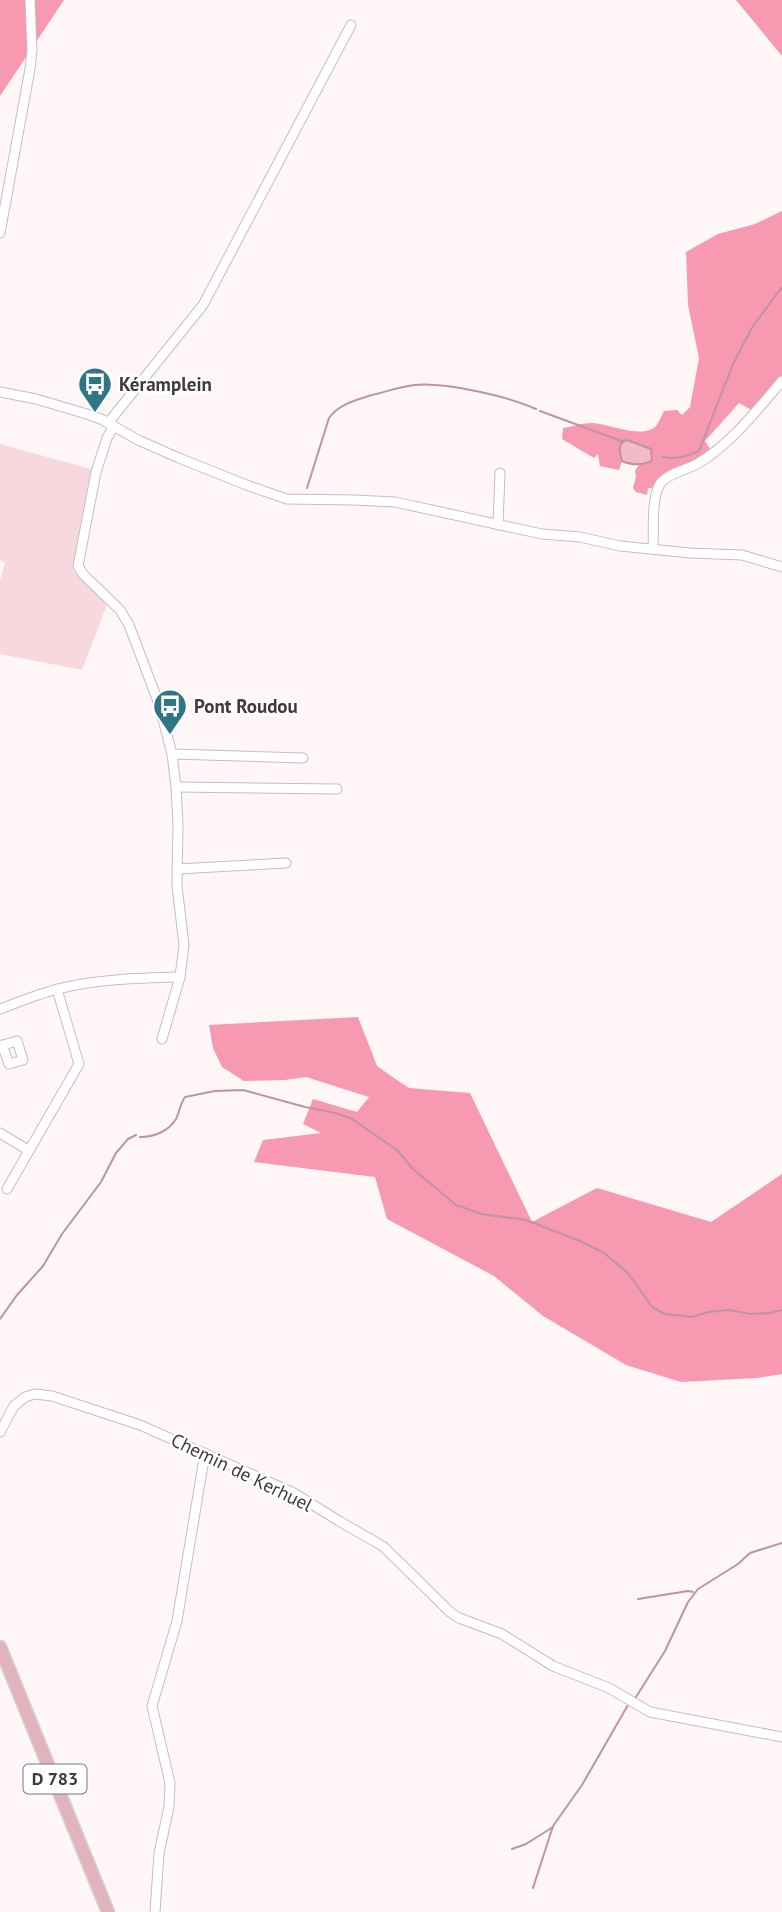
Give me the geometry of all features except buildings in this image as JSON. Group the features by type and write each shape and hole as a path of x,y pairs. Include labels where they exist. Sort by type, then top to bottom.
{"main road":[{"name":"D 783","path":"0,1647 108,1912"}],"street":[{"path":"0,233 30,69 30,0"},
{"path":"162,1039 180,977 184,945 178,900 176,787 172,754 159,704 129,625 120,610 83,575 78,566 96,471 111,424 203,305 351,25"},
{"path":"653,548 656,492 660,483 696,464 722,445 782,381"},
{"path":"0,392 49,402 111,424 138,440 179,458 287,499 395,502 542,534 590,539 600,545 743,555 782,567"},
{"path":"498,525 500,473"},
{"path":"172,754 303,758"},
{"path":"176,787 337,789"},
{"path":"177,869 286,863"},
{"path":"0,1009 57,989 96,982 180,977"},
{"path":"7,1189 79,1065 57,989"},
{"path":"0,1133 29,1150"},
{"name":"Chemin de Kerhuel","path":"0,1432 14,1406 20,1400 35,1394 88,1407 140,1425 294,1493 384,1547 450,1612 502,1634 553,1666 609,1688 650,1712 782,1737"},
{"path":"155,1912 159,1853 170,1783 152,1706 177,1620 205,1453"}],"shaded area":[{"path":"0,0 64,0 0,96"},
{"path":"736,0 782,0 782,56"},
{"path":"782,211 782,377 755,412 739,403 705,441 716,458 686,473 660,479 652,488 648,488 647,495 636,492 633,488 635,471 640,463 650,462 620,453 622,461 619,470 600,466 598,454 594,458 562,439 563,428 588,423 634,431 650,430 656,426 664,411 677,410 682,415 690,407 699,358 688,305 686,252 718,234 755,224"},
{"path":"627,440 651,449 652,460 637,464 622,461 620,446"},
{"path":"0,444 91,469 73,571 108,602 82,670 0,654 0,580 5,563 0,560"},
{"path":"358,1017 377,1066 394,1078 409,1088 470,1093 532,1222 597,1188 711,1222 782,1174 782,1374 681,1382 626,1365 543,1316 494,1276 387,1219 375,1177 254,1162 263,1140 321,1133 303,1124 313,1099 357,1112 369,1097 306,1077 244,1081 222,1067 213,1048 209,1025"}],"waterway":[{"path":"663,457 677,458 699,451 733,364 753,326 782,287"},
{"path":"307,488 329,418 343,406 360,399 403,387 427,385 476,391 536,409"},
{"path":"540,411 624,442"},
{"path":"140,1137 151,1136 169,1127 176,1119 185,1097 215,1091 243,1090 336,1113 352,1119 397,1150 413,1169 456,1205 481,1214 526,1220 604,1253 628,1273 652,1307 665,1314 692,1317 729,1310 751,1314 782,1310"},
{"path":"0,1319 43,1266 62,1234 101,1182 116,1153 128,1139 136,1135"},
{"path":"636,1697 665,1651 688,1602 698,1589 738,1564 750,1553 782,1543"},
{"path":"638,1599 693,1592"},
{"path":"533,1888 553,1826 582,1785 628,1705"},
{"path":"512,1849 526,1844 553,1827"}],"place":[{"name":"Kéramplein","path":"95,414"},
{"name":"Pont Roudou","path":"170,736"}]}
